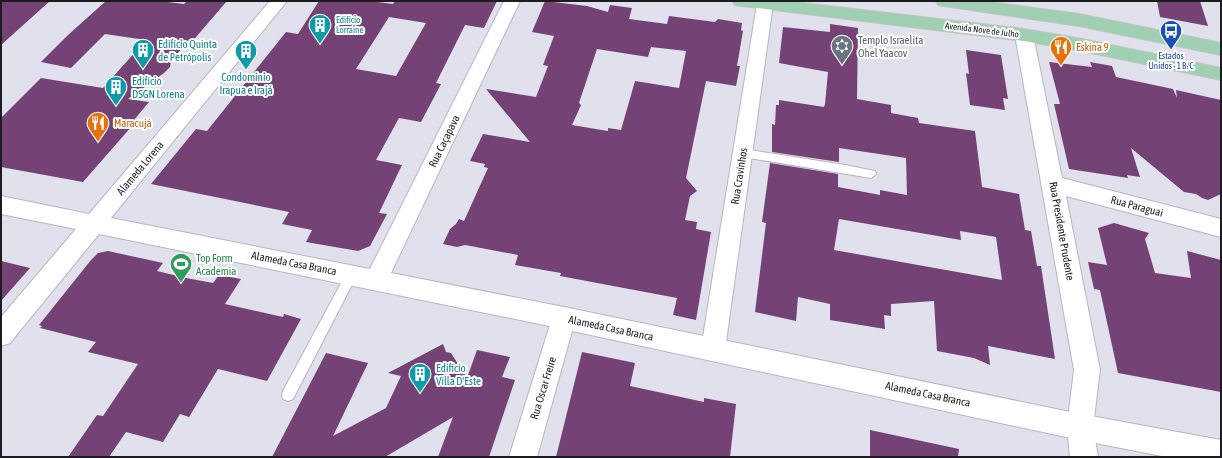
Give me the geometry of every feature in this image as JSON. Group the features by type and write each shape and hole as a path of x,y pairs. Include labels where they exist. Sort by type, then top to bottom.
{"main road":[{"name":"Avenida Nove de Julho","path":"741,1 1024,36 1082,45 1221,74"},
{"path":"944,1 1079,20 1221,48"}],"street":[{"name":"Alameda Lorena","path":"1,335 279,1"},
{"name":"Rua Caçapava","path":"376,280 512,1"},
{"name":"Rua Cravinhos","path":"713,349 765,4"},
{"name":"Rua Presidente Prudente","path":"1024,36 1087,370 1080,427 1084,457"},
{"name":"Rua Paraguai","path":"1053,184 1221,228"},
{"name":"Alameda Casa Branca","path":"1,205 564,318 1080,427 1221,454"},
{"name":"Rua Oscar Freire","path":"523,457 564,318"}],"lane":[{"path":"743,153 774,156 801,162 849,168 871,174"},
{"path":"288,395 351,275"}],"building":[{"path":"1,1 50,1 1,45"},
{"path":"106,1 160,1 184,4 187,1 227,1 190,44 187,43 184,46 171,61 170,67 164,73 128,99 149,102 129,126 132,126 83,182 1,167 1,118 41,78 103,88 146,40 105,34 71,68 41,62 68,35"},
{"path":"319,1 370,1 393,4 395,1 497,1 484,28 465,25 436,83 441,84 421,122 399,118 376,160 402,165 379,213 387,214 370,246 358,251 306,242 312,230 282,224 289,212 151,184 196,129 207,131 286,32 298,34","holes":["389,17 426,23 396,76 356,69"]},
{"path":"545,1 587,6 608,12 610,5 632,8 629,19 667,24 669,16 715,22 718,19 742,23 741,30 743,31 737,66 740,66 736,86 706,81 686,178 697,191 690,196 685,220 697,222 696,229 711,232 696,320 673,315 677,298 560,276 561,273 515,265 518,255 465,245 457,247 443,244 450,229 459,219 464,221 488,168 484,167 485,164 470,161 483,134 530,142 486,89 536,97 548,66 543,65 554,36 532,32","holes":["651,47 686,51 679,88 635,81 621,130 608,128 608,131 572,125 581,105 579,103 597,49 648,57"]},
{"path":"1157,1 1200,1 1208,26 1160,17"},
{"path":"830,24 858,28 857,99 891,105 891,113 918,118 919,123 975,131 982,187 1019,194 1025,230 1031,231 1037,266 1041,266 1055,359 988,346 990,365 974,358 937,351 934,301 891,304 891,316 884,315 885,329 830,320 830,304 798,297 796,321 755,312 766,223 762,222 770,163 838,174 838,187 880,195 880,190 907,195 906,158 839,148 839,162 772,152 772,124 775,125 776,105 779,105 779,100 824,107 828,72 779,63 783,27 830,32","holes":["839,219 961,240 960,231 996,237 1002,280 834,250"]},
{"path":"966,50 1001,55 1008,99 1003,98 1005,110 970,105 966,73 969,74"},
{"path":"1049,62 1092,67 1090,62 1112,66 1116,77 1173,89 1177,98 1176,90 1221,100 1221,194 1208,200 1196,194 1184,192 1131,148 1140,177 1127,175 1128,178 1069,169 1054,104 1060,104"},
{"path":"1114,223 1149,233 1145,239 1155,273 1191,278 1187,251 1221,260 1221,392 1118,373 1100,290 1094,289 1088,262 1107,265 1098,228"},
{"path":"108,251 163,263 157,271 186,278 213,283 219,275 241,279 225,304 283,317 284,314 301,319 267,381 218,369 189,417 180,414 163,442 126,432 109,457 68,457 97,415 103,416 138,364 88,352 96,342 40,328 42,326 39,325 91,260 98,253"},
{"path":"1,261 30,268 1,301"},
{"path":"443,344 446,352 451,353 467,378 477,350 510,357 502,377 515,380 489,457 438,457 453,417 385,457 272,457 326,353 368,363 333,436 386,408 401,376 388,373"},
{"path":"582,352 635,363 630,386 704,402 704,398 736,404 730,457 556,457"},
{"path":"870,430 959,449 958,457 870,457"}],"place":[{"name":"Edifício Lorraine","path":"320,44"},
{"name":"Estados Unidos - 1 B/C","path":"1171,50"},
{"name":"Templo Israelita Ohel Yaacov","path":"842,66"},
{"name":"Eskina 9","path":"1061,66"},
{"name":"Edifício Quinta de Petrópolis","path":"143,70"},
{"name":"Condomínio Irapua e Irajá","path":"246,70"},
{"name":"Edifício DSGN Lorena","path":"116,106"},
{"name":"Maracujá","path":"98,142"},
{"name":"Top Form Academia","path":"181,284"},
{"name":"Edificio Villa D'Este","path":"420,394"}]}
